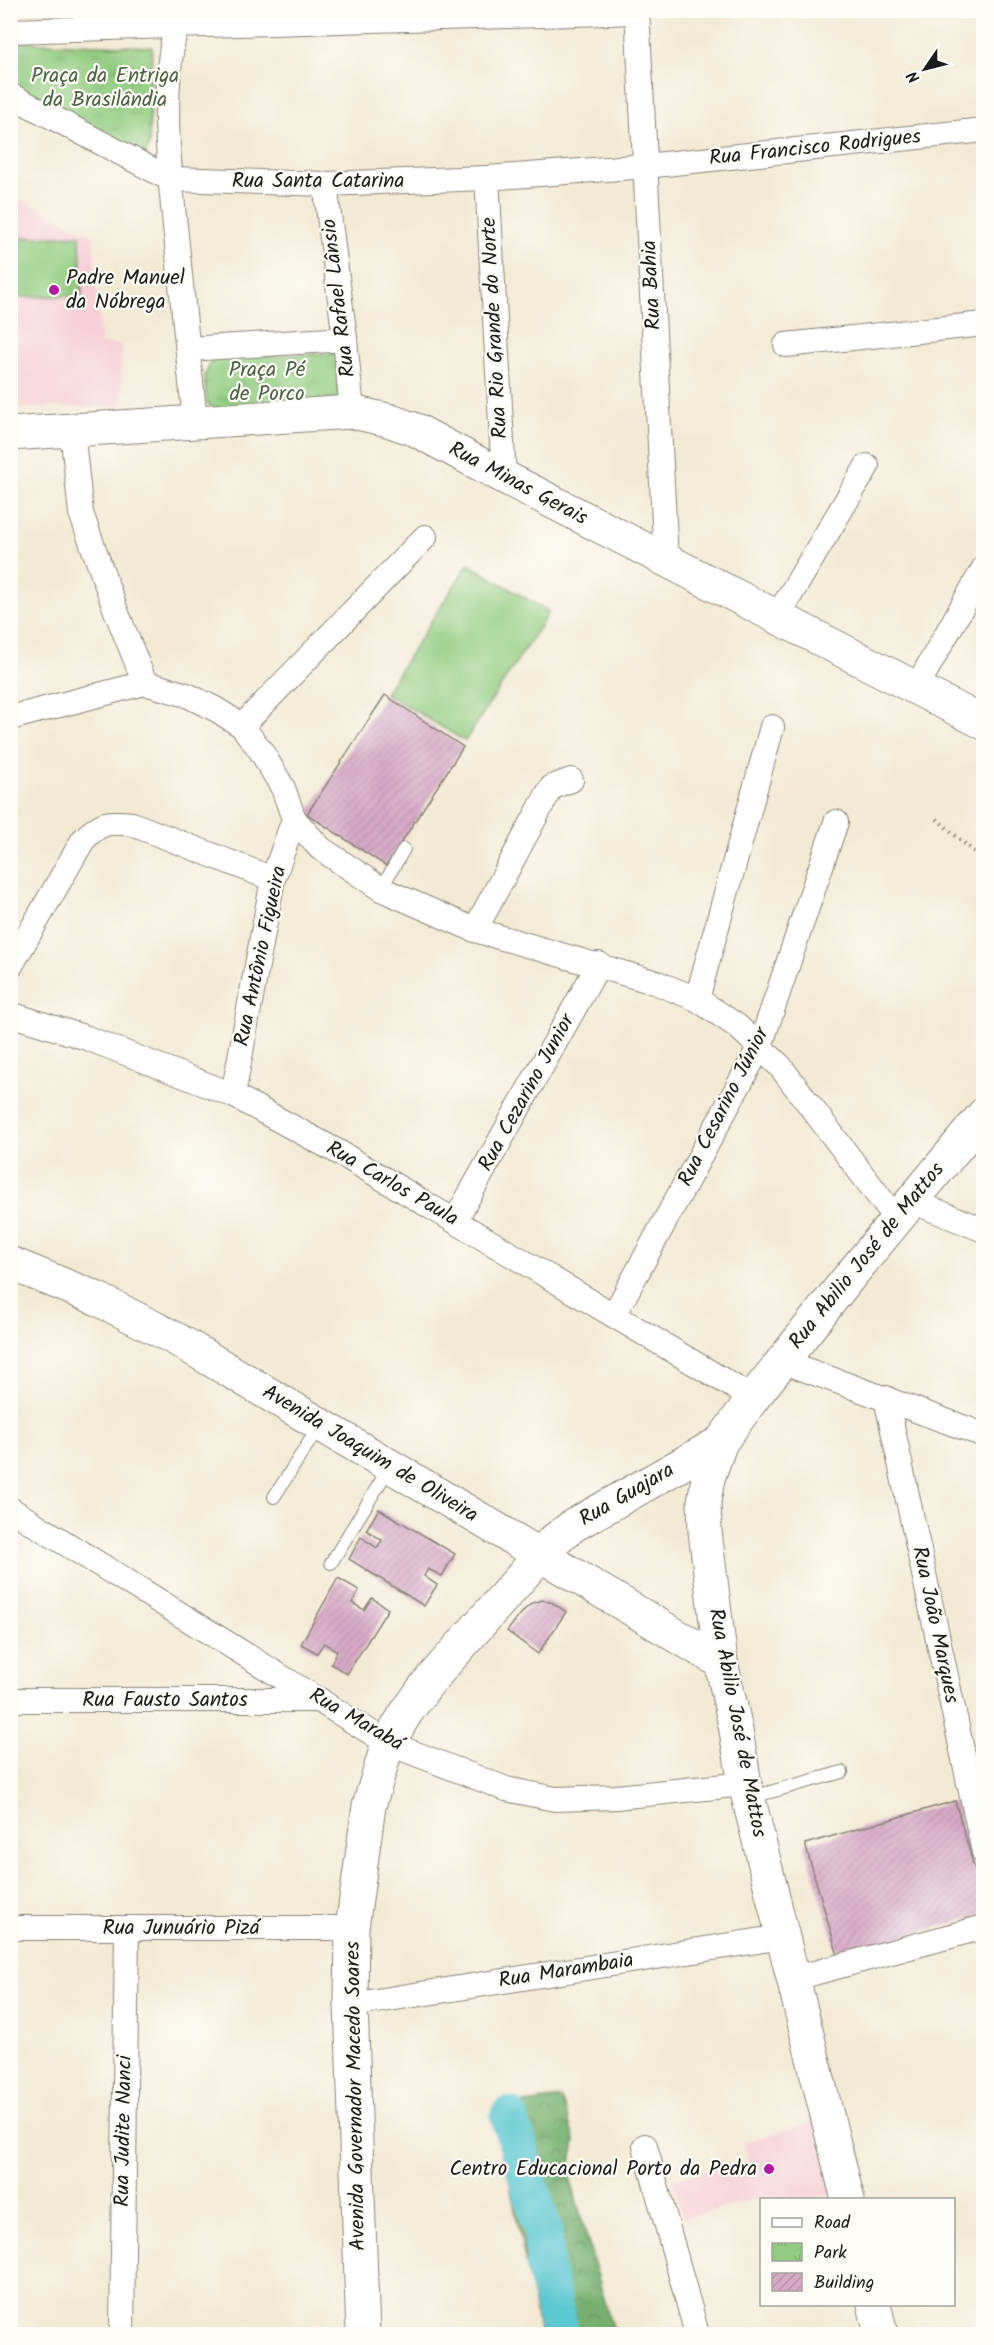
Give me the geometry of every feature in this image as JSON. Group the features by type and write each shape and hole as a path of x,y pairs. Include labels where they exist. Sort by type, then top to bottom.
{"main road":[{"name":"Rua Minas Gerais","path":"10,434 352,412 388,420 416,430 984,723"},
{"name":"Rua Abilio José de Mattos","path":"848,2198 746,1791 721,1662 705,1531 704,1502 708,1478 721,1442 782,1361 903,1210 984,1114"},
{"name":"Avenida Joaquim de Oliveira","path":"10,1263 98,1299 176,1339 721,1662"},
{"name":"Rua Guajara","path":"539,1554 574,1525 721,1442"},
{"name":"Avenida Governador Macedo Soares","path":"363,2334 351,2005 352,1928 369,1806 388,1743 427,1684 539,1554"},
{"path":"874,2306 881,2334"}],"street":[{"path":"26,24 178,18 637,11"},
{"name":"Rua Bahia","path":"637,11 666,560"},
{"path":"178,18 169,82 166,147 195,422"},
{"name":"Rua Santa Catarina","path":"10,95 170,178 326,184 487,178 646,166"},
{"name":"Rua Francisco Rodrigues","path":"646,166 984,130"},
{"name":"Rua Rio Grande do Norte","path":"487,178 504,477"},
{"name":"Rua Rafael Lânsio","path":"326,184 352,412"},
{"path":"786,345 984,324"},
{"path":"188,349 345,339"},
{"path":"72,431 81,513 145,683"},
{"path":"777,617 867,466"},
{"path":"243,726 425,537"},
{"path":"916,688 984,567"},
{"path":"10,718 145,683 187,695 243,726 283,788 294,819 320,848 381,889 475,930 599,964 697,999 737,1026 780,1066 903,1210 984,1230"},
{"path":"697,999 772,728"},
{"path":"475,930 552,787 572,780"},
{"name":"Rua Antônio Figueira","path":"233,1095 273,879 294,819"},
{"path":"10,967 83,840 96,827 111,822 132,824 273,879"},
{"name":"Rua Cesarino Júnior","path":"614,1315 760,1046 836,822"},
{"name":"Rua Cezarino Junior","path":"455,1221 599,964"},
{"name":"Rua Carlos Paula","path":"10,1014 87,1038 233,1095 340,1153 753,1398"},
{"path":"782,1361 984,1435"},
{"name":"Rua João Marques","path":"886,1398 984,1852"},
{"name":"Rua Marabá","path":"10,1509 388,1743 506,1789 555,1799 746,1791"},
{"name":"Rua Fausto Santos","path":"10,1700 320,1700"},
{"path":"792,1979 984,1927"},
{"name":"Rua Junuário Pizá","path":"10,1928 352,1928"},
{"name":"Rua Judite Nanci","path":"122,2334 127,1928"},
{"name":"Rua Marambaia","path":"351,2005 782,1937"},
{"path":"645,2146 696,2334"}],"lane":[{"path":"381,889 404,849"},
{"path":"274,1497 320,1424"},
{"path":"331,1563 391,1465"},
{"path":"746,1791 842,1772"}],"path":[{"path":"937,819 984,861"}],"shaded area":[{"name":"Padre Manuel da Nóbrega","path":"10,194 93,236 101,344 121,344 122,406 11,408"},
{"name":"Centro Educacional Porto da Pedra","path":"814,2122 833,2193 811,2198 760,2198 760,2208 757,2199 683,2218 672,2179 748,2160 744,2142"}],"green space":[{"name":"Praça da Entriga da Brasilândia","path":"10,43 152,47 149,145 145,157 11,86"},
{"path":"80,235 82,296 11,297 11,238"},
{"name":"Praça Pé de Porco","path":"337,353 340,401 215,409 207,403 204,377 211,361 218,358"},
{"path":"468,564 549,612 465,741 385,693"},
{"path":"561,2098 575,2141 569,2174 614,2334 540,2334 500,2135 508,2105"}],"building":[{"path":"385,695 463,747 386,866 307,814"},
{"path":"379,1509 455,1554 442,1576 428,1569 424,1576 437,1585 424,1606 349,1559 361,1537 377,1548 382,1540 366,1530"},
{"path":"338,1578 359,1590 352,1603 364,1610 372,1598 388,1609 347,1674 331,1664 337,1651 324,1643 317,1653 301,1644"},
{"path":"543,1600 553,1603 566,1612 538,1654 507,1631 525,1609 532,1603"},
{"path":"955,1801 984,1901 984,1914 838,1956 805,1844"}],"waterway":[{"path":"509,2116 543,2230 545,2268 560,2334"}],"place":[{"name":"Padre Manuel da Nóbrega","path":"54,290"},
{"name":"Centro Educacional Porto da Pedra","path":"769,2169"}]}
